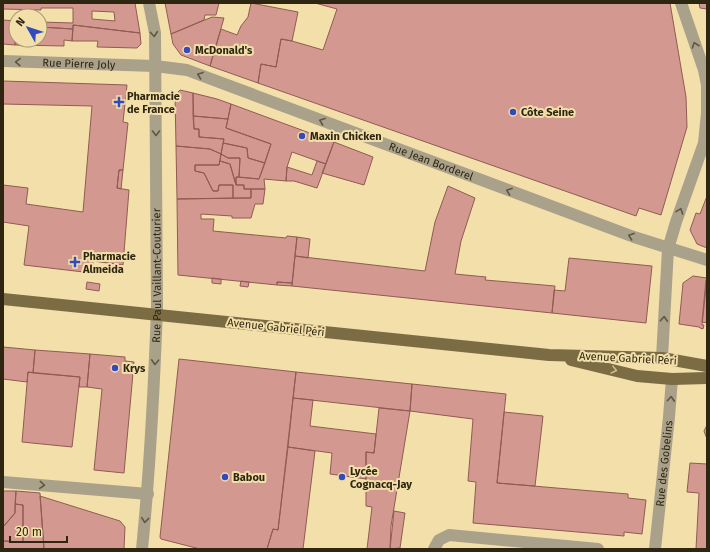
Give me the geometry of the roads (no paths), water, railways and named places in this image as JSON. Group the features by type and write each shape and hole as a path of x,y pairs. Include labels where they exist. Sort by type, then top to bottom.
{"main road":[{"name":"Avenue Gabriel Péri","path":"3,300 549,355 662,358 707,366"},
{"name":"Avenue Gabriel Péri","path":"549,355 637,376 672,379 707,378"}],"street":[{"name":"Rue Paul Vaillant-Couturier","path":"143,549 148,494 156,315 155,33 149,3"},
{"path":"662,358 668,248 704,143 707,113 707,85 704,70 681,3"},
{"name":"Rue Pierre Joly","path":"3,61 155,66"},
{"name":"Rue Jean Borderel","path":"155,66 187,70 634,237 707,260"},
{"name":"Rue des Gobelins","path":"655,549 672,379"},
{"path":"3,482 148,494"},
{"path":"434,549 439,540 449,535 598,549"}],"place":[{"name":"McDonald's","path":"187,50"},
{"name":"Pharmacie de France","path":"119,102"},
{"name":"Côte Seine","path":"513,112"},
{"name":"Maxin Chicken","path":"302,136"},
{"name":"Pharmacie Almeida","path":"75,262"},
{"name":"Krys","path":"115,368"},
{"name":"Babou","path":"225,477"},
{"name":"Lycée Cognacq-Jay","path":"342,477"}]}
